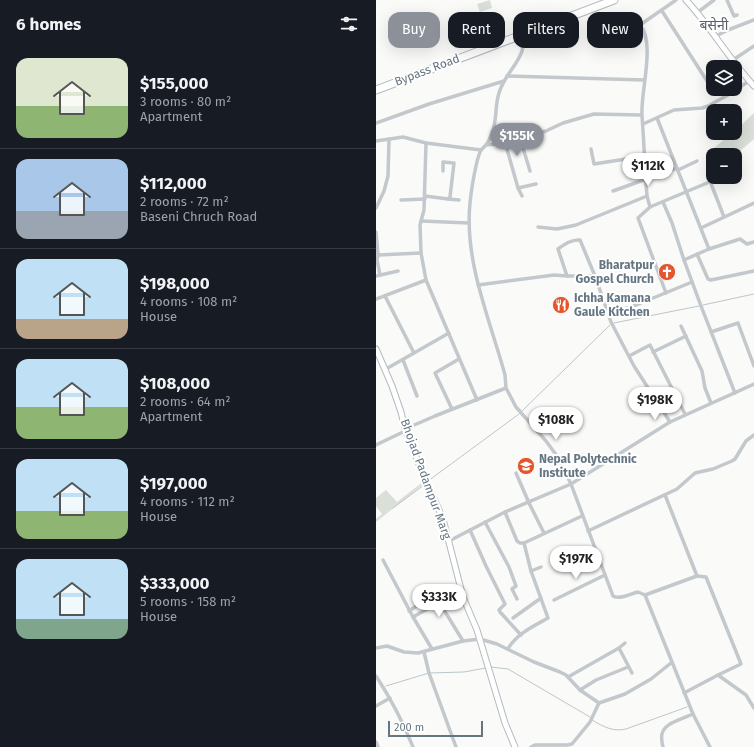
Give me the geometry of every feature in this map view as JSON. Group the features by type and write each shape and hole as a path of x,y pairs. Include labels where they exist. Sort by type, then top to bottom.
{"highway":[{"name":"Bypass Road","path":"571,12 600,0"},
{"name":"Bypass Road","path":"579,12 614,0"},
{"name":"Bypass Road","path":"376,85 513,36"},
{"name":"Bypass Road","path":"376,90 513,36"}],"street":[{"path":"650,207 647,196 642,115 647,52 644,32 640,25 676,0"},
{"path":"686,0 698,12 733,60 754,46"},
{"path":"698,12 714,0"},
{"path":"727,0 734,16 737,15"},
{"path":"662,11 706,79"},
{"path":"716,36 754,20"},
{"path":"523,48 520,59 504,81 497,100 494,127 486,145 481,150 472,189 469,223 470,248 478,285 505,375 506,388 516,407 557,456 570,484 615,597 620,598 638,592 645,595 697,576 706,577 741,664 684,693"},
{"path":"643,124 674,110 702,108 753,84 742,71"},
{"path":"507,76 644,80"},
{"path":"376,123 429,104 504,81"},
{"path":"486,145 505,142 546,131 563,123 594,114 642,115"},
{"path":"657,118 709,249"},
{"path":"376,142 403,137 426,143 481,150"},
{"path":"520,138 530,171"},
{"path":"376,208 386,187 388,176 389,139"},
{"path":"505,142 518,188 522,196"},
{"path":"426,143 425,198 421,221 421,253 426,280 477,400"},
{"path":"591,149 594,164 644,156"},
{"path":"613,191 697,161"},
{"path":"443,171 444,162 454,163 450,197 448,199"},
{"path":"666,293 638,218 650,207 706,183"},
{"path":"518,188 536,184"},
{"path":"711,184 724,217"},
{"path":"538,227 557,229 576,225 647,196"},
{"path":"401,200 425,198 459,200"},
{"path":"663,202 675,230 692,282 735,393"},
{"path":"701,228 754,203"},
{"path":"421,221 469,223"},
{"path":"376,232 378,276 398,271"},
{"path":"684,260 709,249 740,239 747,244 754,242"},
{"path":"566,276 558,249 569,242 580,240 595,276 608,315 629,356 670,422"},
{"path":"378,254 421,253"},
{"path":"697,254 708,279 711,280 754,271"},
{"path":"478,285 554,275 595,276"},
{"path":"376,300 426,280"},
{"path":"608,315 692,282"},
{"path":"385,296 414,353"},
{"path":"711,332 738,323 754,366"},
{"path":"681,326 702,371 711,403"},
{"path":"386,369 449,333"},
{"path":"653,352 686,336"},
{"path":"629,356 650,345 685,414"},
{"name":"Bhojad Padampur Marg","path":"376,351 386,369 401,412 405,429 443,519 463,597 480,639 505,723 515,747"},
{"path":"452,409 435,373 459,359"},
{"path":"403,360 417,396"},
{"path":"449,540 505,512 570,484 670,422 754,384"},
{"path":"376,445 403,432 405,429 506,388"},
{"path":"588,531 678,489 695,473 713,469 735,459 746,441 754,435"},
{"path":"516,473 528,503 544,533"},
{"path":"665,495 697,576"},
{"path":"505,512 517,541 520,544 582,516"},
{"path":"485,522 509,567 516,586 512,588 517,599"},
{"path":"470,530 505,604 499,610 520,635"},
{"path":"508,649 520,635 548,618 531,571 524,543"},
{"path":"383,560 409,611 432,649"},
{"path":"531,571 541,567"},
{"path":"554,600 605,575"},
{"path":"431,586 463,641"},
{"path":"645,595 671,663 693,714 710,747"},
{"path":"513,618 541,598"},
{"path":"409,611 427,600"},
{"path":"413,617 429,608"},
{"path":"376,648 387,646 404,652 424,652 463,641 480,639 497,644 534,662 560,672 580,690 599,703"},
{"path":"568,678 625,643"},
{"path":"619,648 632,673"},
{"path":"424,652 429,673 456,747"},
{"path":"531,747 535,745 571,745 590,722 599,703 625,694 651,679 671,663"},
{"path":"580,690 596,680 628,667"},
{"path":"718,675 746,695 754,708"},
{"path":"376,676 390,698 414,747"},
{"path":"376,706 390,698"},
{"path":"663,747 662,738 664,730 673,722 693,714"},
{"path":"376,742 378,747"}],"shaded area":[{"path":"490,0 492,8 480,12 477,4"},
{"path":"754,113 754,139 742,149 714,148 724,140 742,140 742,124"},
{"path":"424,481 425,483 376,522 376,519 382,514 376,506 376,498 386,490 397,502"}],"waterway":[{"path":"703,305 754,294"},
{"path":"614,323 699,306"},
{"path":"522,411 610,325"},
{"path":"428,481 519,414"},
{"path":"393,508 424,485"},
{"path":"491,667 508,669 590,717"},
{"path":"386,686 429,673 464,672 486,668"},
{"path":"592,720 609,728 621,730 687,707"}],"place":[{"name":"Bharatpur Gospel Church","path":"667,272"},
{"name":"Ichha Kamana Gaule Kitchen","path":"561,305"},
{"name":"Nepal Polytechnic Institute","path":"526,466"}],"district":[{"name":"बसेनी","path":"714,25"}]}
